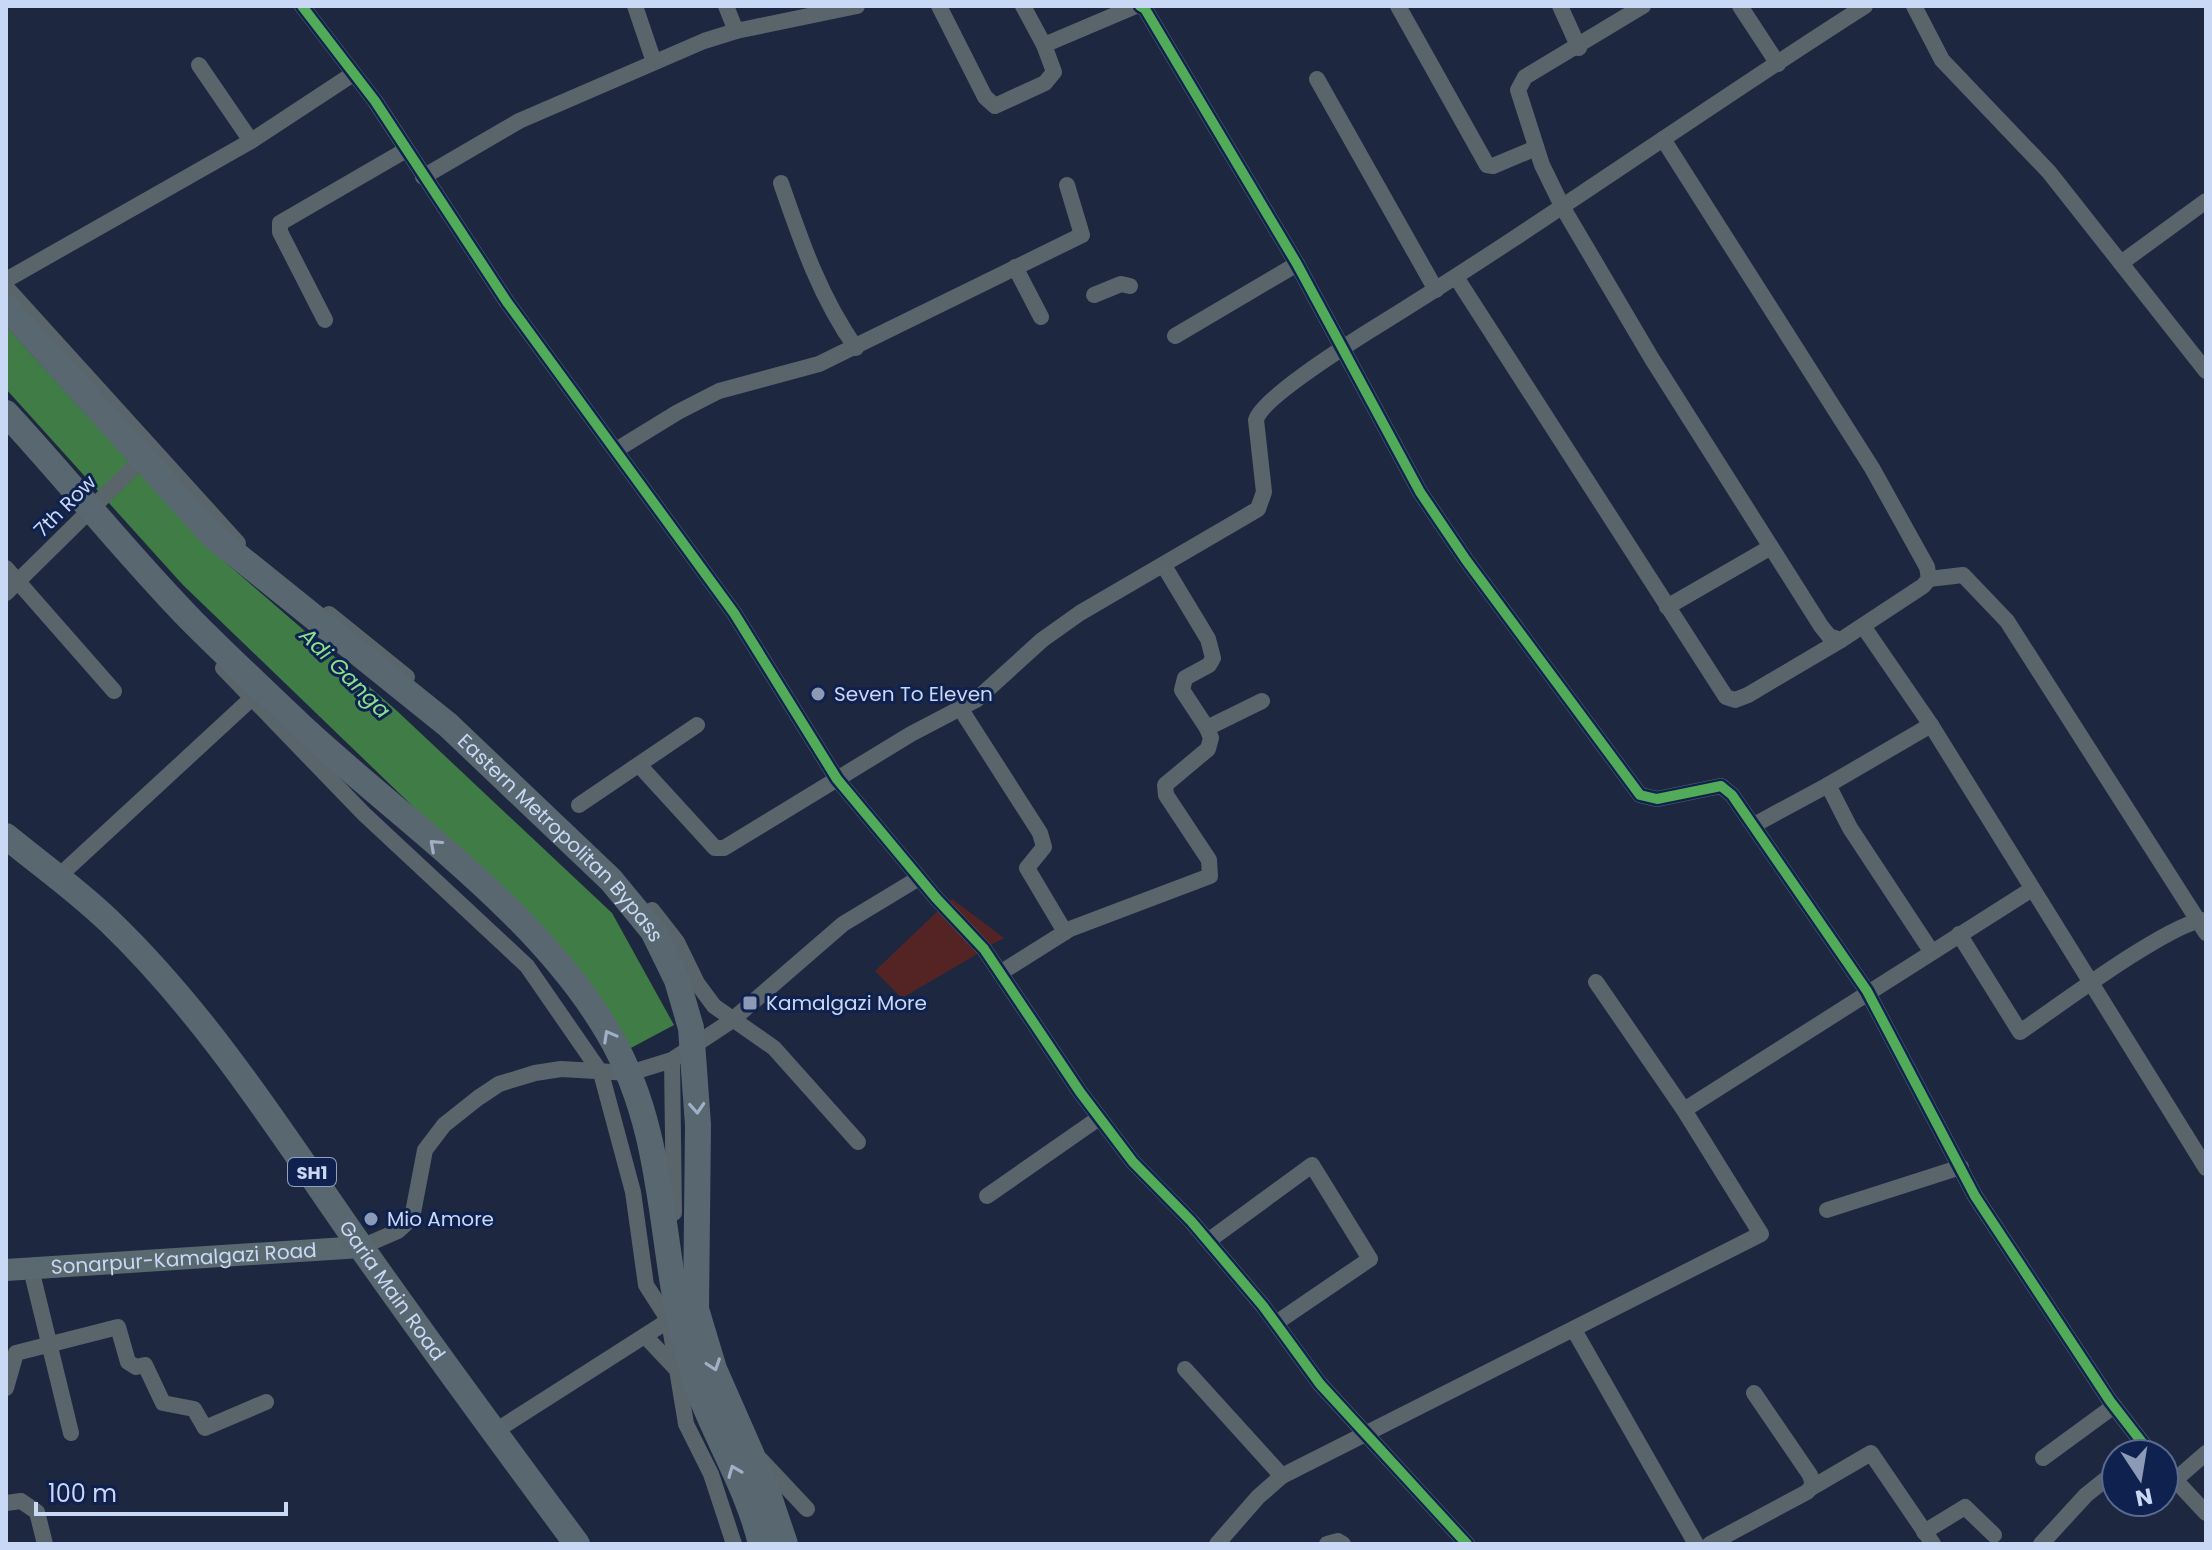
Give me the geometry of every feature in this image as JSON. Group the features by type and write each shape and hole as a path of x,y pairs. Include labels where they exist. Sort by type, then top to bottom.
{"main road":[{"name":"Eastern Metropolitan Bypass","path":"6,307 213,536 448,725 611,880 653,931 677,980 691,1028 698,1125 696,1309 714,1369 765,1485 785,1544"},
{"path":"6,413 192,622 304,728 532,932 573,981 610,1035 649,1130 664,1199 671,1281 689,1363 761,1544"},
{"name":"Garia Main Road","path":"6,836 108,920 191,1010 287,1136 361,1247 577,1544"},
{"name":"Sonarpur-Kamalgazi Road","path":"6,1270 361,1247"}],"street":[{"path":"302,6 406,150 507,302 734,613 837,779 919,878 967,929 1133,1162 1208,1241 1276,1323 1320,1384 1467,1544"},
{"path":"635,6 654,62"},
{"path":"726,6 736,31"},
{"path":"423,177 519,121 654,62 736,31 857,6"},
{"path":"939,6 985,97 995,106 1021,97 1051,78 1054,67 1023,6"},
{"path":"1044,45 1138,6 1145,9 1297,264 1420,492 1632,785 1649,799 1721,786 1732,795 1867,991 1975,1196 2135,1438"},
{"path":"1398,6 1487,165 1493,166 1536,148"},
{"path":"1560,6 1579,48"},
{"path":"1643,6 1579,48 1525,77 1519,86 1536,148 1563,208 1652,359 1821,626 1829,636 1841,640"},
{"path":"1740,6 1778,64"},
{"path":"640,766 718,849 732,844 983,695 1042,640 1258,509 1264,492 1258,414 1344,347 1563,208 1865,6"},
{"path":"1914,6 1942,60 2041,162 2206,371"},
{"path":"199,65 251,141"},
{"path":"6,280 251,141 353,74"},
{"path":"1317,79 1436,290"},
{"path":"1663,139 1872,468 1927,567 1929,579"},
{"path":"325,320 280,232 280,223 406,150"},
{"path":"781,183 808,262 827,304 856,348"},
{"path":"616,450 719,391 801,372 856,348 1082,235 1080,218 1067,185"},
{"path":"2121,263 2206,201"},
{"path":"1175,336 1297,264"},
{"path":"1015,267 1041,317"},
{"path":"1456,277 1721,690 1735,700 1841,640 1917,592 1929,579 1963,575 2007,621 2203,924 2091,985 2020,1032 1959,934"},
{"path":"1094,295 1121,284 1130,286"},
{"path":"6,287 243,547 297,592 362,637 443,706 605,858 677,942 697,983 731,1021 774,1048 858,1142"},
{"path":"6,425 251,699 364,814 527,966 601,1073 633,1192 646,1285 669,1321 686,1424 711,1474 734,1544"},
{"name":"7th Row","path":"10,581 85,515 153,448"},
{"path":"1667,607 1771,547"},
{"path":"1000,973 1065,932 1210,876 1209,860 1166,795 1165,785 1208,749 1211,738 1207,728 1182,690 1185,678 1209,665 1213,658 1208,639 1164,566"},
{"path":"10,581 114,691"},
{"path":"1863,626 1931,725 2206,1168"},
{"path":"58,877 251,699"},
{"path":"1207,728 1262,701"},
{"path":"960,708 1040,833 1044,847 1027,868 1065,932"},
{"path":"579,805 697,725"},
{"path":"1754,825 1931,725"},
{"path":"1828,785 1850,828 1931,951"},
{"path":"361,1247 398,1231 412,1218 425,1150 444,1125 499,1084 561,1069 601,1073 638,1072 672,1060 731,1021 827,936 919,878"},
{"path":"1684,1110 2032,889"},
{"path":"1217,1544 1258,1497 1282,1476 1761,1234 1684,1110 1596,982"},
{"path":"669,1321 678,1293 671,1157 672,1060"},
{"path":"987,1196 1099,1118"},
{"path":"1208,1241 1312,1165 1370,1259 1276,1323"},
{"path":"1827,1210 1961,1167"},
{"path":"31,1269 71,1433"},
{"path":"494,1432 669,1321 701,1293"},
{"path":"6,1388 16,1353 118,1327 128,1362 136,1367 145,1365 163,1403 194,1409 205,1428 266,1402"},
{"path":"1574,1330 1696,1544"},
{"path":"645,1336 807,1509"},
{"path":"1185,1369 1282,1476"},
{"path":"1754,1393 1810,1475 1811,1488"},
{"path":"2043,1458 2114,1406"},
{"path":"1710,1544 1871,1453 1928,1538 1965,1507 1994,1535"},
{"path":"2180,1468 2206,1453"},
{"path":"2041,1544 2100,1484"},
{"path":"2180,1486 2206,1513"},
{"path":"6,1503 21,1501 37,1512 45,1544"},
{"path":"1327,1544 1338,1541 1343,1544"}],"shaded area":[{"path":"952,899 1004,938 989,946 946,906"},
{"path":"942,907 984,950 902,998 875,971"}],"water":[{"name":"Adi Ganga","path":"6,326 202,542 396,710 612,913 674,1025 629,1049 561,949 183,585 6,389"}],"cycle path":[{"path":"302,6 375,101 507,302 734,613 837,779 936,898 984,949 1080,1092 1133,1162 1191,1221 1263,1306 1320,1384 1467,1544"},
{"path":"1140,6 1145,9 1297,264 1420,492 1466,560 1640,795 1657,799 1721,786 1732,795 1867,991 1975,1196 2110,1401 2139,1438"}],"place":[{"name":"Seven To Eleven","path":"818,694"},
{"name":"Kamalgazi More","path":"750,1003"},
{"name":"Mio Amore","path":"371,1219"}]}
